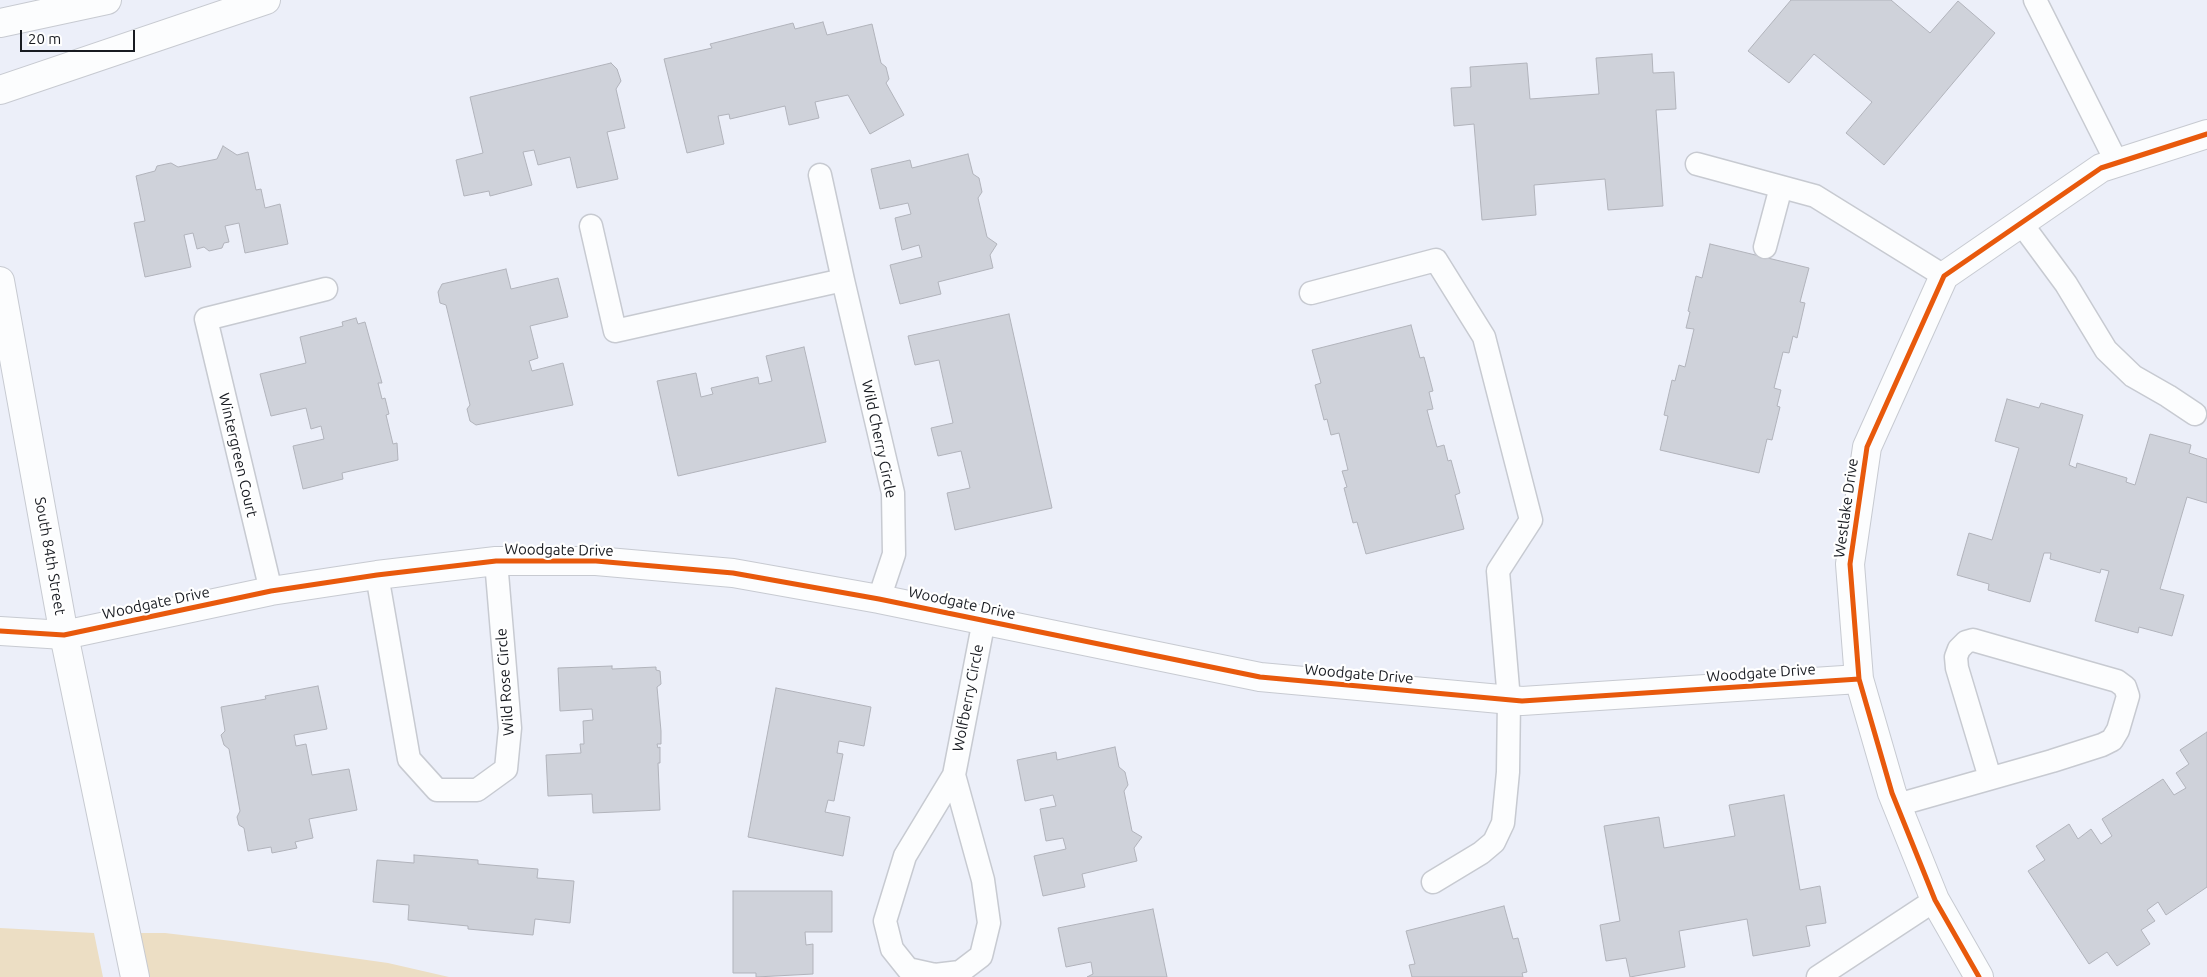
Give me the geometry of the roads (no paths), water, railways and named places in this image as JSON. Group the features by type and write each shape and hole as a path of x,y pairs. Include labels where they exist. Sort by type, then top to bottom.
{"street":[{"path":"0,23 106,0"},
{"path":"0,90 266,0"},
{"path":"1944,276 2101,168 2207,134"},
{"name":"Westlake Drive","path":"1944,276 1867,447 1850,564 1858,679 1897,805 1935,900 1979,977"},
{"name":"South 84th Street","path":"0,281 64,635 135,977"},
{"name":"Woodgate Drive","path":"0,631 64,635 271,591 377,575 496,561 596,561 733,573 879,599 1260,677 1522,701 1858,679"}],"lane":[{"path":"2035,0 2117,163"},
{"path":"1697,164 1815,196 1944,276"},
{"name":"Wild Cherry Circle","path":"820,175 893,493 894,554 879,599"},
{"path":"1765,247 1781,187"},
{"path":"2022,223 2066,284 2106,350 2133,376 2195,414"},
{"path":"591,226 615,331 843,280"},
{"path":"1311,293 1436,260 1484,337 1531,520 1498,571 1509,700 1508,772 1503,823 1494,842 1482,852 1432,882"},
{"name":"Wintergreen Court","path":"271,591 206,319 326,289"},
{"name":"Wild Rose Circle","path":"377,575 409,759 437,790 477,790 506,769 510,728 496,561"},
{"name":"Wolfberry Circle","path":"954,775 983,880 989,923 981,956 960,972 935,975 908,968 892,949 886,921 905,856 954,775 984,620"},
{"path":"1897,805 2102,746 2112,740 2118,730 2128,696 2125,687 2117,682 1973,640 1966,642 1959,649 1956,662 1990,778"},
{"path":"1818,977 1935,900"}]}
